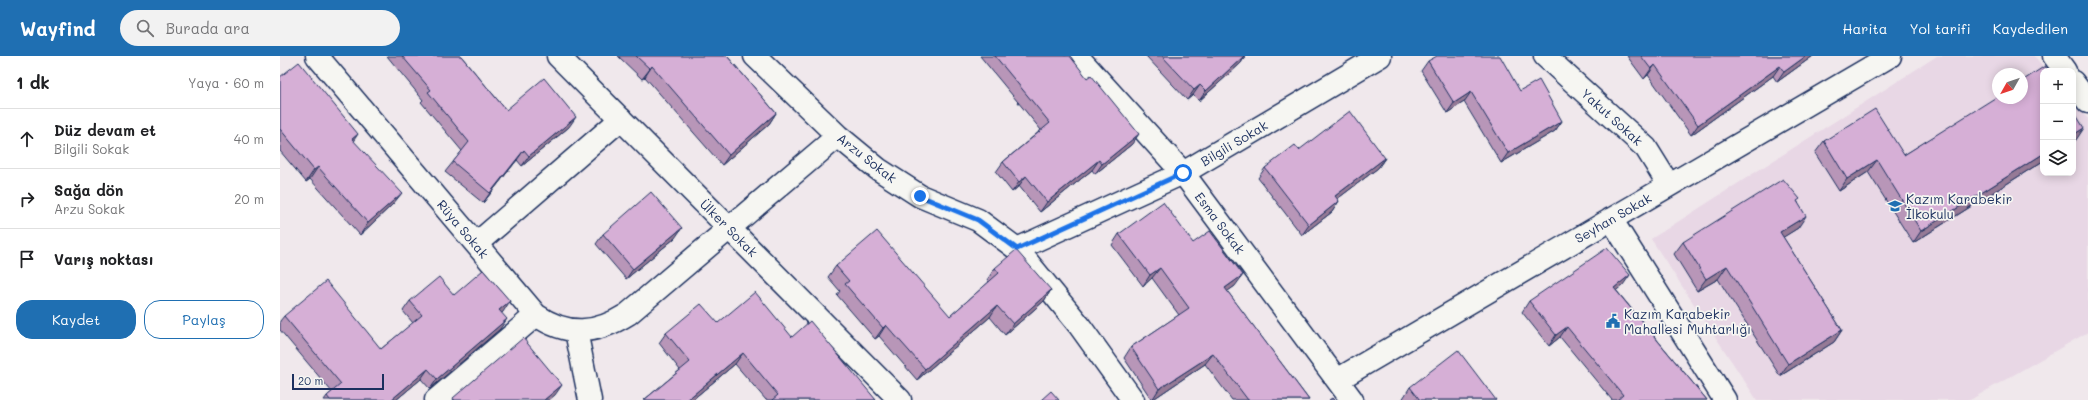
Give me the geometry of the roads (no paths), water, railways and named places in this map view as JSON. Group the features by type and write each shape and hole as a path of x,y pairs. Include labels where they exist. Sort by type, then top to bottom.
{"street":[{"name":"Rüya Sokak","path":"317,56 536,315 546,322 560,328 576,331 592,331 611,325 628,314 838,136"},
{"name":"Ülker Sokak","path":"558,56 900,400"},
{"name":"Arzu Sokak","path":"755,56 838,136 890,176 920,196 978,220 1017,249 1079,325 1132,400"},
{"name":"Esma Sokak","path":"1077,56 1183,173 1352,400"},
{"name":"Bilgili Sokak","path":"1017,249 1183,173 1380,56"},
{"name":"Yakut Sokak","path":"1545,56 1646,148 1669,185"},
{"name":"Seyhan Sokak","path":"1337,380 1890,56"},
{"path":"2054,56 2063,68"},
{"path":"2076,86 2088,102"},
{"path":"476,244 621,119"},
{"path":"1611,219 1724,400"},
{"path":"436,400 536,315"},
{"path":"576,331 590,400"}],"place":[{"name":"Kazım Karabekir İlkokulu","path":"1895,206"},
{"name":"Kazım Karabekir Mahallesi Muhtarlığı","path":"1613,321"}]}
